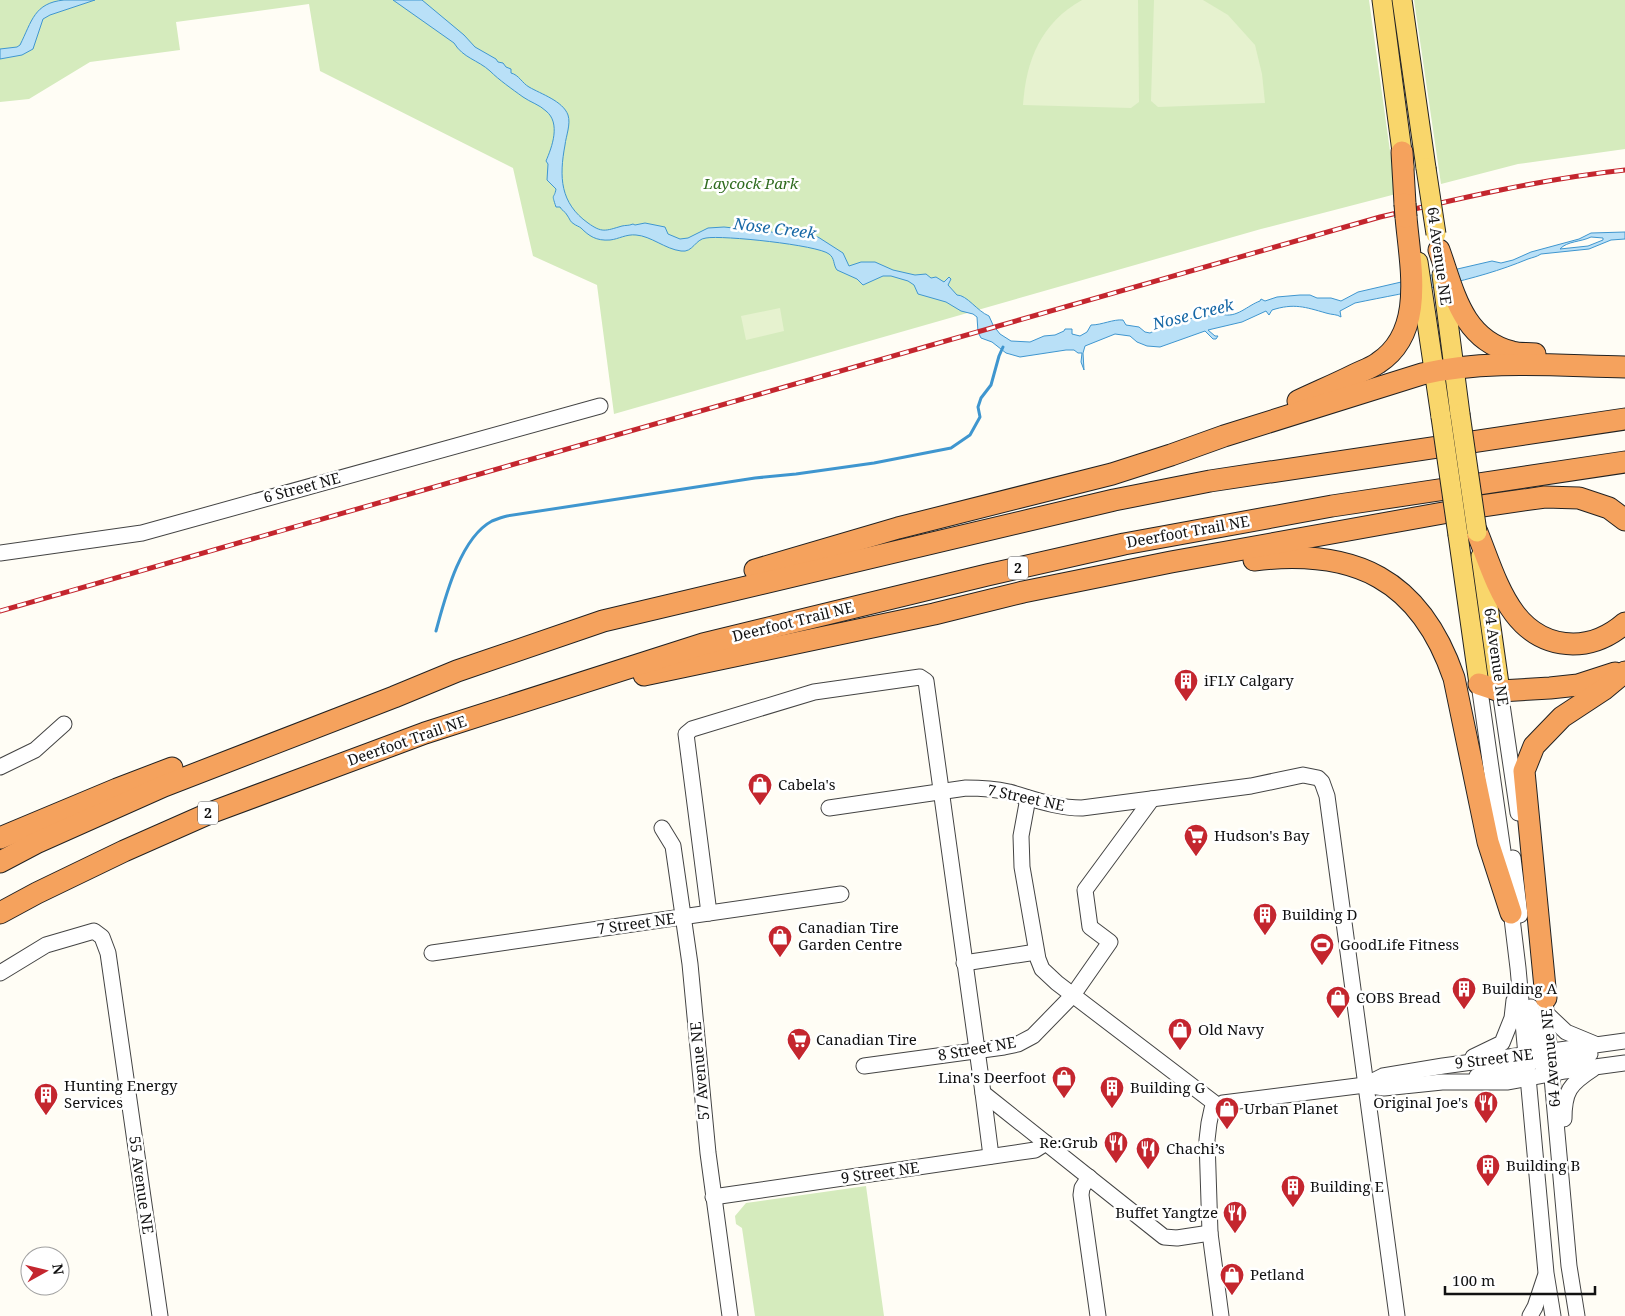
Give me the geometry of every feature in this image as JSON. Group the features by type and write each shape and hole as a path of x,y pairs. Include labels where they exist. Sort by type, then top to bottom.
{"highway":[{"path":"1224,436 1378,364 1396,347 1408,323 1412,292 1407,199 1402,152"},
{"path":"1438,242 1463,315 1478,334 1488,341 1513,352 1592,358 1625,365"},
{"path":"698,598 712,583 898,528 1112,474 1224,436 1444,370 1494,365 1625,365"},
{"path":"0,862 36,843 164,786 457,671 603,621 1142,494 1210,481 1625,419"},
{"name":"Deerfoot Trail NE","path":"0,913 115,855 210,813 425,734 703,644 987,574 1124,544 1332,506 1625,462"},
{"path":"425,734 448,732 612,682 934,614 1023,592 1171,562 1437,514 1532,498 1568,497 1590,501 1609,508 1625,520"},
{"path":"1467,534 1509,606 1526,627 1536,634 1555,642 1566,644 1585,643 1602,638 1625,623"},
{"path":"1023,592 1091,585 1183,569 1292,557 1310,557 1346,564 1375,575 1397,588 1414,604 1427,621 1447,660 1458,697 1488,842 1511,913"},
{"path":"1479,684 1500,691 1550,688 1578,685 1625,671"},
{"path":"1546,1006 1524,771 1534,746 1562,716 1603,690 1625,671"},
{"path":"0,838 159,773 394,697"}],"main road":[{"path":"1382,0 1402,152"},
{"name":"64 Avenue NE","path":"1402,0 1438,242 1444,370 1441,417 1500,691"},
{"name":"64 Avenue NE","path":"1407,199 1444,370 1460,414 1479,684"}],"street":[{"name":"6 Street NE","path":"0,552 142,533 600,406"},
{"path":"710,913 686,734 692,729 814,692 920,677 926,681 992,1156"},
{"name":"64 Avenue NE","path":"1479,684 1518,968 1541,1061 1567,1228 1569,1266 1576,1316"},
{"name":"64 Avenue NE","path":"1500,691 1546,1006 1541,1061 1528,1080 1546,1273 1553,1316"},
{"path":"0,767 35,750 64,724"},
{"path":"1487,743 1503,793 1541,1061"},
{"name":"7 Street NE","path":"830,808 966,788 1002,791 1069,808 1100,806 1251,786 1296,776 1311,776 1322,782 1327,796 1365,1085"},
{"path":"1028,798 1022,830 1021,853 1036,952 1042,969 1072,995 1217,1105 1212,1109 1207,1140 1210,1233 1221,1316"},
{"name":"8 Street NE","path":"864,1066 1010,1046 1026,1040 1037,1032 1072,995 1110,942 1090,927 1085,890 1152,800"},
{"name":"57 Avenue NE","path":"662,828 673,846 694,994 713,1197 730,1316"},
{"name":"7 Street NE","path":"432,954 841,894"},
{"name":"55 Avenue NE","path":"0,973 46,945 94,931 102,937 108,953 160,1316"},
{"path":"964,962 1036,952"},
{"path":"1443,1066 1479,1055 1502,1043 1512,1018 1518,968"},
{"path":"1546,1006 1566,1032 1597,1044"},
{"name":"9 Street NE","path":"1217,1105 1365,1085 1384,1088 1442,1082 1498,1083 1528,1080 1541,1061 1597,1044 1625,1041"},
{"path":"1442,1082 1490,1074 1541,1061 1625,1045"},
{"name":"9 Street NE","path":"1365,1085 1383,1076 1443,1066 1541,1061 1596,1067 1625,1063"},
{"path":"1567,1228 1572,1206 1563,1118 1564,1105 1572,1085 1596,1067"},
{"path":"1365,1085 1397,1316"},
{"path":"983,1093 1164,1237 1177,1238 1210,1233"},
{"name":"9 Street NE","path":"713,1197 1036,1150 1046,1143"},
{"path":"1089,1178 1082,1188 1081,1195 1098,1316"},
{"path":"1530,1316 1535,1307 1546,1273"}],"green space":[{"name":"Laycock Park","path":"0,0 1369,0 1396,194 1261,229 614,414 597,285 533,256 513,168 320,71 309,4 176,22 180,50 90,62 29,99 0,102"},
{"path":"1082,0 1138,0 1139,102 1131,108 1023,105 1028,73 1038,44 1056,20"},
{"path":"1154,0 1203,0 1228,15 1255,45 1262,74 1265,103 1158,107 1151,101"},
{"path":"1414,0 1625,0 1625,149 1518,164 1441,184"},
{"path":"780,308 784,331 746,340 741,316"},
{"path":"866,1186 884,1316 755,1316 742,1228 736,1224 735,1216 746,1203"}],"water":[{"path":"64,0 95,0 43,19 33,49 22,55 0,59 0,49 20,45 31,21 40,9 54,2"},
{"path":"393,0 422,0 464,35 475,47 498,62 503,63 511,69 511,73 527,85 557,102 565,110 569,122 562,168 564,188 572,207 588,223 600,230 645,223 665,227 668,234 680,239 688,238 708,228 724,227 818,237 843,253 849,266 861,262 875,262 893,270 915,275 926,274 931,278 936,277 944,282 949,277 951,279 948,285 957,295 965,298 989,316 1000,334 1011,341 1030,342 1044,336 1055,335 1065,329 1072,329 1072,334 1080,336 1087,332 1091,325 1119,320 1123,320 1126,325 1139,327 1145,332 1150,333 1167,324 1188,319 1222,314 1232,315 1261,299 1265,301 1277,297 1310,295 1317,298 1331,298 1341,301 1358,292 1492,261 1501,263 1513,260 1531,252 1579,239 1591,233 1625,232 1625,239 1611,240 1589,249 1541,254 1464,280 1355,303 1340,311 1341,317 1293,306 1272,310 1269,315 1266,311 1242,322 1208,330 1215,336 1218,336 1216,339 1213,339 1205,331 1160,347 1147,346 1137,342 1130,336 1115,334 1085,346 1083,353 1084,370 1081,362 1082,353 1074,350 1020,357 1006,353 992,342 981,338 978,332 977,317 973,314 961,311 946,302 918,294 914,285 908,281 891,276 883,276 863,285 857,279 837,270 829,254 807,247 715,237 702,239 688,250 681,251 636,235 610,240 601,240 593,237 572,222 560,207 556,207 553,198 556,189 547,180 548,164 546,161 554,135 551,116 544,109 501,81 485,67 466,56 454,43","holes":["1591,237 1603,238 1603,240 1588,246 1560,249 1566,244"]}],"waterway":[{"path":"436,631 455,570 471,541 481,529 492,521 507,516 755,478 874,463 951,448 970,435 980,417 978,407 981,398 991,385 1003,347"}],"railway":[{"path":"0,611 1380,217 1532,184 1625,170"}],"place":[{"name":"iFLY Calgary","path":"1186,702"},
{"name":"Cabela's","path":"760,806"},
{"name":"Hudson's Bay","path":"1196,857"},
{"name":"Building D","path":"1265,936"},
{"name":"Canadian Tire Garden Centre","path":"780,958"},
{"name":"GoodLife Fitness","path":"1322,966"},
{"name":"Building A","path":"1464,1010"},
{"name":"COBS Bread","path":"1338,1019"},
{"name":"Old Navy","path":"1180,1051"},
{"name":"Canadian Tire","path":"799,1061"},
{"name":"Lina's Deerfoot","path":"1064,1099"},
{"name":"Building G","path":"1112,1109"},
{"name":"Hunting Energy Services","path":"46,1116"},
{"name":"Original Joe's","path":"1486,1124"},
{"name":"Urban Planet","path":"1227,1130"},
{"name":"Re:Grub","path":"1116,1164"},
{"name":"Chachi’s","path":"1148,1170"},
{"name":"Building B","path":"1488,1187"},
{"name":"Building E","path":"1293,1208"},
{"name":"Buffet Yangtze","path":"1235,1234"},
{"name":"Petland","path":"1232,1296"}],"water label":[{"name":"Nose Creek","path":"775,228"},
{"name":"Nose Creek","path":"1193,314"}]}
